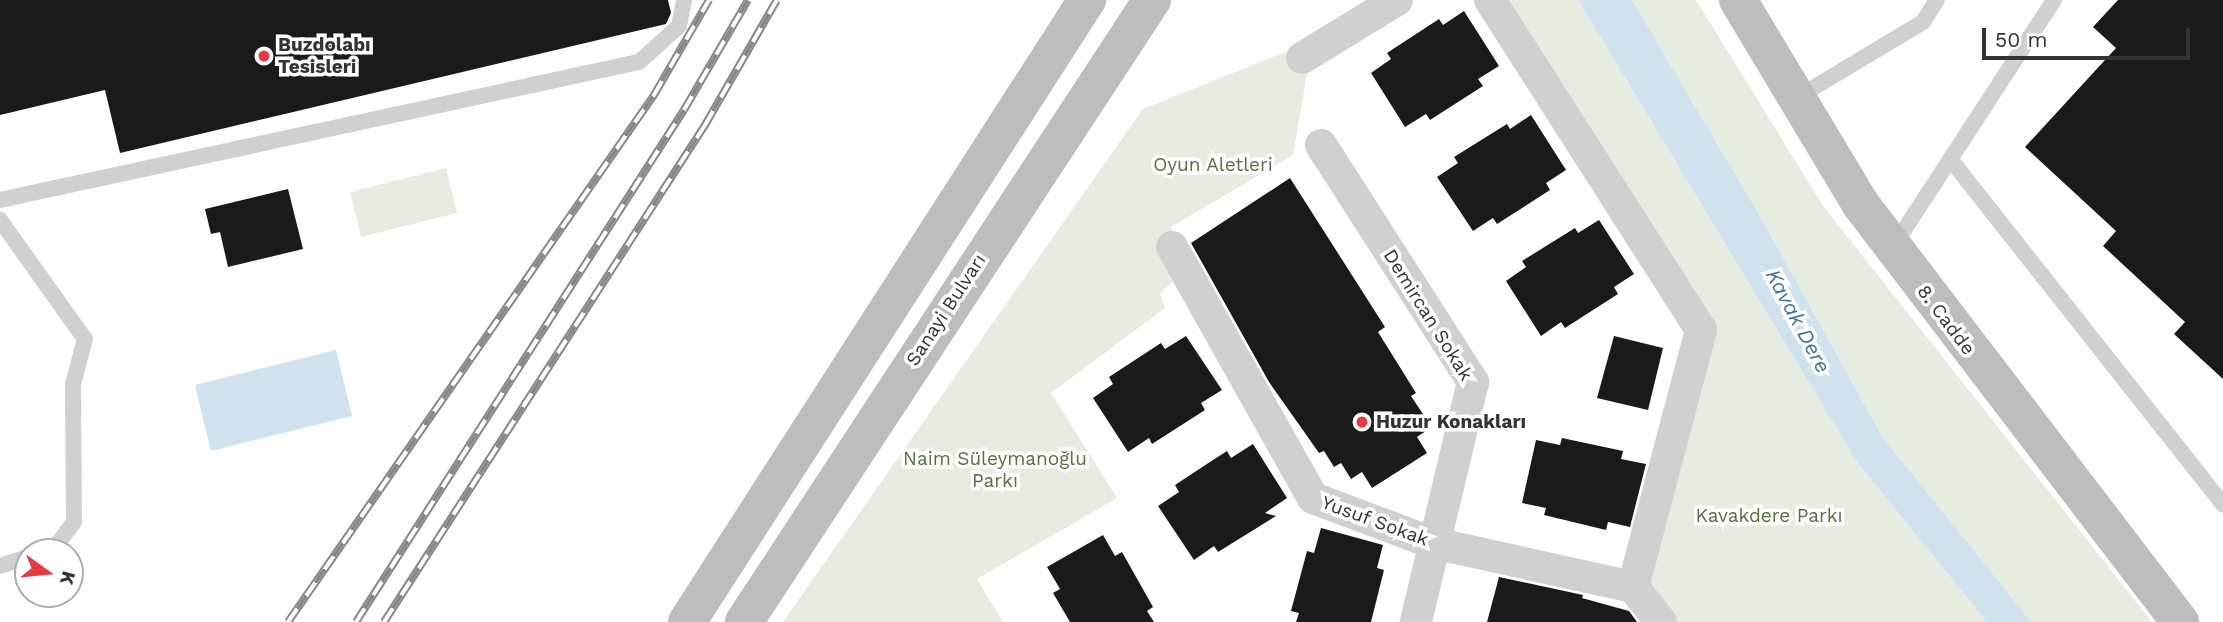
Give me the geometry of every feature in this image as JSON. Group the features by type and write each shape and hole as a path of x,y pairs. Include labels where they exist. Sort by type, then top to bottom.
{"main road":[{"path":"687,622 1087,0"},
{"name":"Sanayi Bulvarı","path":"744,622 1152,0"},
{"name":"8. Cadde","path":"1738,0 1892,249 2180,622"}],"street":[{"path":"1302,58 1397,0"},
{"path":"1490,0 1701,330 1633,587 1661,622"},
{"name":"Demircan Sokak","path":"1321,145 1473,382 1416,622"},
{"name":"Yusuf Sokak","path":"1172,247 1313,498 1433,543 1633,587"}],"lane":[{"path":"0,201 639,62 679,26 684,0"},
{"path":"1798,97 1923,22 1937,0"},
{"path":"1892,249 2054,0"},
{"path":"1951,160 2223,504"},
{"path":"0,220 85,339 73,384 74,522 62,538"}],"green space":[{"name":"Kavakdere Parkı","path":"1500,0 1578,0 1857,462 1987,622 1673,622 1643,587 1708,328"},
{"path":"1632,0 1696,0 1823,206 2152,622 2031,622 1960,538 1883,438 1760,216"},
{"name":"Naim Süleymanoğlu Parkı","path":"1285,52 1307,74 1293,155 1171,227 1179,275 1160,294 1165,308 1051,393 1117,498 977,579 1003,622 783,622 1143,109"},
{"path":"446,168 457,213 361,237 350,192"}],"water":[{"name":"Kavak Dere","path":"1578,0 1632,0 1760,216 1883,438 2031,622 1987,622 1857,462"},
{"path":"336,350 352,416 211,451 195,385"}],"building":[{"name":"Buzdolabı Tesisleri","path":"0,0 668,0 671,13 666,24 120,153 105,90 0,115"},
{"path":"2118,0 2223,0 2223,379 2174,334 2185,322 2103,246 2116,231 2025,147 2116,48 2093,27"},
{"path":"1464,11 1499,66 1478,79 1483,86 1430,120 1426,114 1405,127 1371,73 1391,59 1387,53 1439,19 1443,25"},
{"path":"1531,115 1566,170 1546,183 1550,190 1497,224 1493,218 1473,231 1437,177 1458,163 1454,157 1507,124 1510,129"},
{"path":"1290,178 1385,327 1378,332 1416,393 1411,396 1427,420 1421,424 1426,431 1417,437 1427,453 1372,488 1362,472 1351,479 1341,463 1334,467 1324,451 1319,453 1269,382 1191,243"},
{"path":"288,189 303,249 228,267 220,232 211,234 205,209"},
{"path":"1599,220 1634,274 1614,287 1618,294 1565,328 1561,322 1541,336 1506,281 1526,267 1522,261 1575,228 1578,233"},
{"path":"1186,336 1222,390 1201,403 1205,410 1152,444 1149,438 1128,452 1093,398 1113,384 1109,377 1161,343 1165,349"},
{"path":"1614,336 1663,348 1648,410 1597,398"},
{"path":"1562,438 1623,451 1621,459 1646,464 1630,527 1608,522 1606,530 1544,515 1546,508 1522,503 1536,440 1560,445"},
{"path":"1253,444 1287,498 1265,513 1276,516 1218,552 1214,546 1194,560 1158,506 1179,492 1175,485 1213,460 1227,451 1231,458"},
{"path":"1321,528 1383,545 1377,568 1384,570 1371,622 1296,622 1299,613 1291,611 1307,551 1314,553"},
{"path":"1103,535 1115,556 1122,552 1153,607 1147,611 1154,622 1070,622 1053,593 1060,589 1047,567"},
{"path":"1499,577 1583,595 1582,598 1629,611 1637,622 1487,622"}],"railway":[{"path":"288,622 654,95 709,0"},
{"path":"356,622 684,110 748,0"},
{"path":"384,622 705,125 777,0"}],"place":[{"name":"Buzdolabı Tesisleri","path":"264,56"},
{"name":"Huzur Konakları","path":"1362,422"}],"park label":[{"name":"Oyun Aletleri","path":"1213,165"}]}
